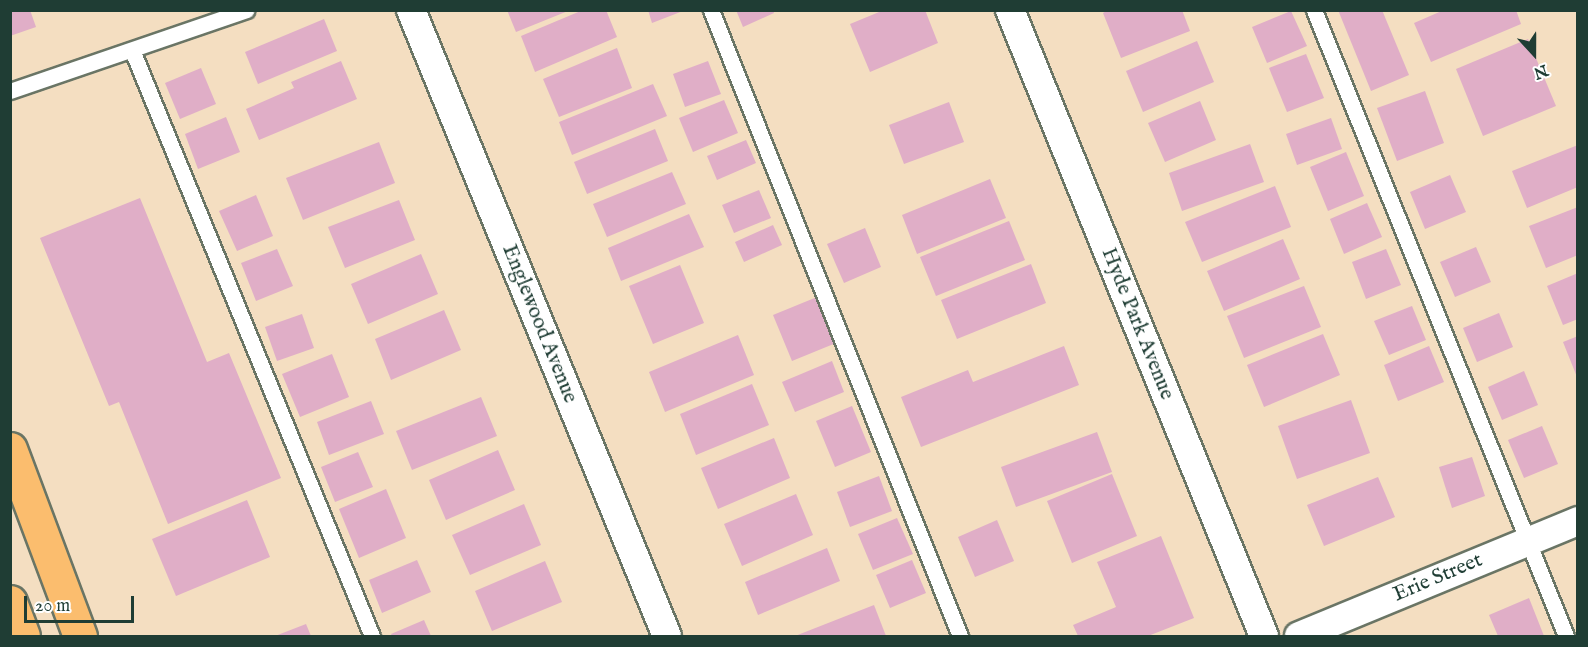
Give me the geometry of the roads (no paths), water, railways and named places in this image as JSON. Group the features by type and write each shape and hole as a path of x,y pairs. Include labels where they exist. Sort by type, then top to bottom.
{"main road":[{"path":"10,449 80,636"},
{"path":"10,602 22,636"}],"street":[{"name":"Englewood Avenue","path":"411,10 667,636"},
{"name":"Hyde Park Avenue","path":"1010,10 1264,636"},
{"name":"Erie Street","path":"1299,636 1578,520"}],"lane":[{"path":"10,91 247,10"},
{"path":"711,10 960,636"},
{"path":"1314,10 1566,636"},
{"path":"132,50 372,636"}]}
